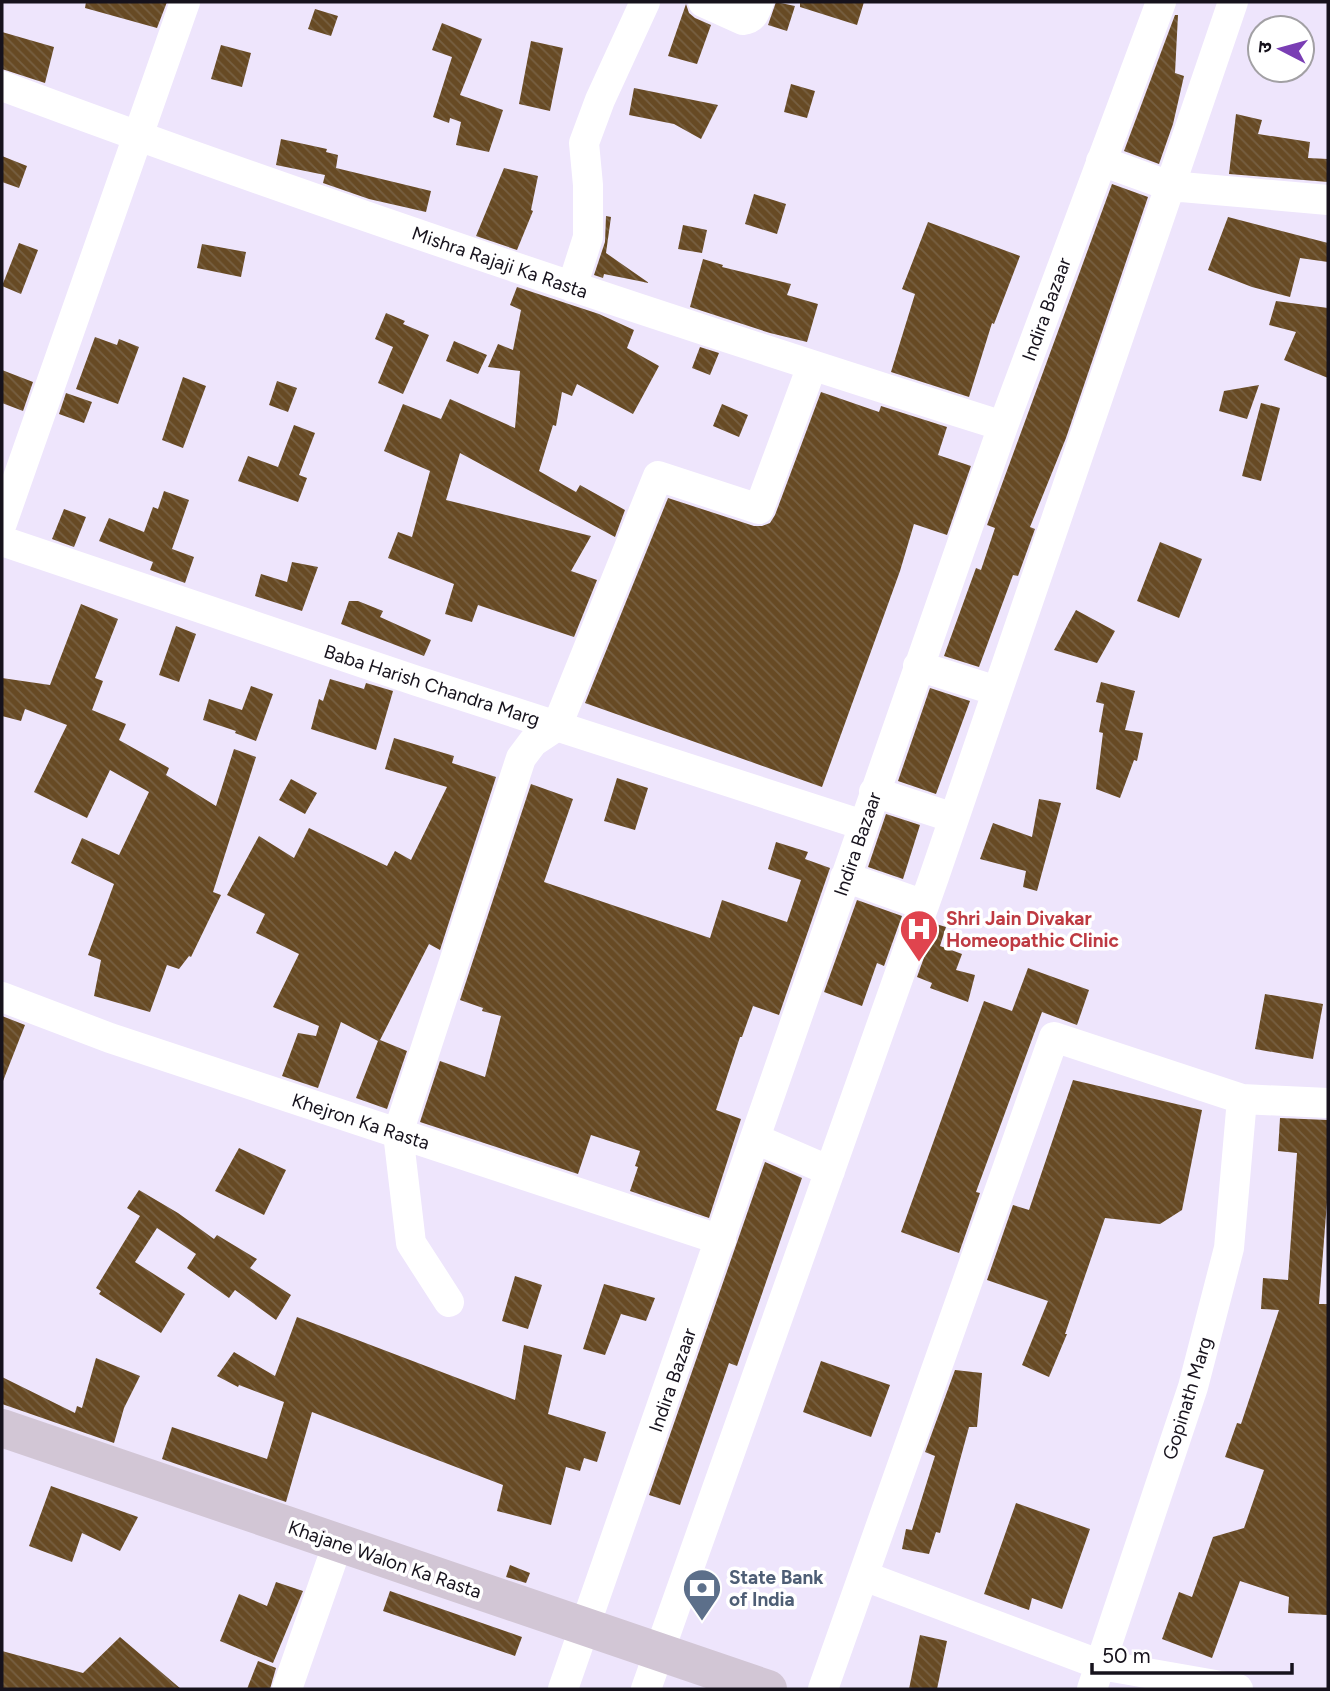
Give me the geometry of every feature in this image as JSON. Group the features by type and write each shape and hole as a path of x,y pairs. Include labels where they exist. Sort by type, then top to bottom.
{"street":[{"path":"2,523 185,2"},
{"path":"572,287 588,237 588,185 584,143 600,100 645,2"},
{"path":"703,2 743,20 754,15 759,2"},
{"name":"Indira Bazaar","path":"563,1689 1003,426 1161,2"},
{"path":"646,1689 924,905 1233,2"},
{"name":"Mishra Rajaji Ka Rasta","path":"2,86 138,137 572,287 1003,426"},
{"path":"1101,161 1170,186 1328,200"},
{"path":"450,1302 411,1243 398,1133 521,758 533,742 557,726 658,476 759,509 812,366"},
{"name":"Baba Harish Chandra Marg","path":"2,541 863,825"},
{"path":"918,666 998,691"},
{"path":"874,792 954,818"},
{"path":"845,877 924,905"},
{"name":"Khejron Ka Rasta","path":"2,997 110,1038 721,1240"},
{"path":"823,1689 1054,1037 1242,1099 1328,1103"},
{"name":"Gopinath Marg","path":"1097,1677 1193,1387 1229,1248 1242,1099"},
{"path":"756,1139 830,1171"},
{"name":"Khajane Walon Ka Rasta","path":"2,1428 768,1689"},
{"path":"287,1689 338,1543"},
{"path":"863,1576 1097,1677 1238,1689"}],"building":[{"path":"86,2 167,2 157,28 85,8"},
{"path":"776,2 795,6 787,31 768,25"},
{"path":"800,2 864,2 857,25 800,7"},
{"path":"686,4 689,13 711,25 697,64 668,56"},
{"path":"315,9 338,16 331,36 308,29"},
{"path":"1175,15 1178,15 1175,73 1184,76 1173,124 1159,164 1124,151"},
{"path":"442,23 482,39 460,95 503,110 489,152 456,145 461,122 450,118 449,123 433,117 452,57 432,50"},
{"path":"2,32 54,47 45,83 2,69"},
{"path":"531,41 563,48 550,111 519,104"},
{"path":"221,45 251,53 242,87 211,79"},
{"path":"791,84 815,91 807,118 784,112"},
{"path":"634,88 718,105 701,139 674,124 629,115"},
{"path":"1236,114 1262,120 1258,134 1310,142 1308,158 1328,159 1328,182 1229,174"},
{"path":"281,139 327,149 326,152 338,155 336,168 431,191 426,212 369,199 323,183 325,175 276,165"},
{"path":"2,156 27,166 19,188 2,182"},
{"path":"504,168 538,176 531,210 533,211 517,250 476,236"},
{"path":"1112,184 1148,197 1066,438 1030,527 1035,529 1018,576 1013,575 979,667 944,656 976,568 981,570 995,528 987,525"},
{"path":"754,194 786,204 777,234 745,224"},
{"path":"606,216 611,217 606,253 649,283 604,274 603,278 594,275 605,242"},
{"path":"1228,217 1328,243 1328,262 1300,258 1290,297 1252,287 1208,270"},
{"path":"928,222 1020,256 994,324 992,323 969,397 891,372 915,294 902,289"},
{"path":"683,225 707,230 702,253 678,249"},
{"path":"19,243 38,250 21,294 2,286"},
{"path":"202,244 246,252 241,277 197,268"},
{"path":"703,259 723,265 722,267 791,284 787,295 818,304 807,342 690,307"},
{"path":"517,287 599,314 634,330 627,348 659,366 633,414 577,384 572,396 562,392 556,426 553,425 539,471 576,492 580,485 625,510 615,537 460,453 446,500 591,536 571,571 597,580 574,637 478,605 472,622 445,614 454,584 388,558 398,532 412,537 430,471 384,451 403,404 441,419 450,399 515,428 520,371 488,367 498,344 513,350 521,310 510,305"},
{"path":"1276,301 1328,308 1328,378 1284,360 1296,332 1269,325"},
{"path":"386,313 429,335 403,394 378,383 393,347 375,339"},
{"path":"95,337 117,345 119,339 139,347 118,404 76,389"},
{"path":"454,341 487,355 478,374 446,361"},
{"path":"700,347 719,353 710,375 692,368"},
{"path":"2,370 33,382 23,411 2,403"},
{"path":"183,377 206,386 183,448 162,440"},
{"path":"277,381 297,388 288,412 269,405"},
{"path":"1259,385 1247,419 1219,411 1224,391"},
{"path":"821,392 879,412 881,406 947,427 938,455 971,466 947,535 914,524 900,571 822,787 585,703 668,498 754,526 770,523"},
{"path":"66,393 92,402 84,423 59,414"},
{"path":"1261,403 1280,408 1261,481 1242,476"},
{"path":"722,404 748,415 739,437 713,426"},
{"path":"294,425 315,433 299,475 307,478 298,502 238,481 248,456 278,467"},
{"path":"164,491 189,500 172,549 194,557 185,583 150,570 153,562 99,541 109,518 144,532 153,507 158,509"},
{"path":"64,509 86,517 74,547 52,539"},
{"path":"1160,542 1202,559 1179,618 1137,601"},
{"path":"292,562 318,567 302,611 255,596 261,574 287,582"},
{"path":"349,601 358,601 383,611 380,617 431,640 424,656 341,624"},
{"path":"81,604 118,619 95,678 103,681 92,710 126,724 119,740 169,768 166,775 216,806 234,749 256,757 213,892 221,895 191,957 189,956 179,969 167,965 150,1012 94,996 101,960 88,955 114,884 71,863 82,838 119,855 149,792 110,770 87,818 34,792 67,725 25,709 21,721 2,716 2,678 50,685"},
{"path":"1076,610 1115,631 1097,663 1054,650"},
{"path":"176,626 196,634 179,682 159,675"},
{"path":"330,679 364,689 366,683 393,691 376,750 311,729 319,699 323,701"},
{"path":"1101,682 1135,691 1125,730 1143,733 1137,761 1134,760 1120,798 1096,789 1103,733 1099,732 1104,704 1096,702"},
{"path":"251,686 273,694 256,741 203,720 209,699 242,710"},
{"path":"930,688 970,701 936,794 898,781"},
{"path":"394,738 454,756 452,763 496,777 440,950 429,944 380,1040 407,1051 387,1109 356,1098 378,1041 341,1022 318,1088 282,1076 298,1033 316,1036 319,1026 273,1007 299,954 256,933 265,914 227,895 259,836 294,858 309,828 387,866 395,851 411,860 447,787 385,769"},
{"path":"617,778 648,788 635,830 604,821"},
{"path":"291,779 317,793 305,814 279,800"},
{"path":"531,784 573,799 544,882 710,938 722,900 787,922 801,880 768,869 776,842 808,852 805,859 830,868 779,1015 753,1006 740,1037 716,1110 741,1119 709,1218 630,1191 640,1151 591,1135 578,1174 420,1122 440,1061 485,1077 501,1016 482,1011 483,1008 460,1000"},
{"path":"1039,799 1061,803 1037,891 1023,887 1026,871 980,859 993,823 1032,837"},
{"path":"886,814 920,825 903,879 868,867"},
{"path":"857,900 902,916 884,966 877,963 862,1006 824,992"},
{"path":"936,924 946,927 940,946 962,954 956,970 975,975 968,1002 930,988 932,983 917,977"},
{"path":"1028,968 1089,990 1077,1025 1042,1012 976,1192 980,1193 959,1253 901,1232 984,1001 1012,1011"},
{"path":"1265,994 1323,1004 1313,1059 1255,1049"},
{"path":"2,1016 25,1025 3,1081 2,1080"},
{"path":"1073,1080 1202,1110 1182,1210 1160,1224 1105,1218 1067,1334 1049,1377 1022,1365 1048,1301 987,1280 1013,1205 1029,1210"},
{"path":"1280,1118 1328,1120 1328,1189 1319,1304 1328,1304 1328,1615 1288,1613 1289,1597 1240,1581 1212,1658 1162,1639 1179,1592 1192,1597 1213,1537 1244,1528 1264,1470 1225,1457 1237,1423 1241,1424 1279,1310 1261,1309 1263,1278 1288,1280 1297,1153 1278,1151"},
{"path":"239,1148 286,1170 264,1215 215,1191"},
{"path":"765,1162 802,1178 737,1366 729,1363 680,1505 649,1495"},
{"path":"139,1190 214,1239 217,1235 257,1259 250,1268 291,1295 276,1320 235,1290 229,1298 187,1268 196,1254 157,1228 135,1262 185,1294 161,1333 99,1294 101,1291 96,1288 140,1216 127,1208"},
{"path":"515,1276 542,1285 528,1329 502,1321"},
{"path":"604,1284 655,1298 646,1321 621,1314 605,1355 583,1349"},
{"path":"297,1317 515,1400 524,1345 562,1355 548,1414 606,1432 597,1462 584,1458 580,1471 566,1467 551,1525 497,1511 503,1485 312,1412 286,1502 162,1459 172,1427 267,1459 284,1402 239,1385 238,1387 217,1376 234,1352 275,1376"},
{"path":"96,1358 140,1376 124,1408 114,1443 2,1404 2,1377 75,1413 77,1406 82,1408"},
{"path":"821,1361 890,1385 871,1437 803,1412"},
{"path":"955,1370 982,1373 977,1427 969,1427 940,1533 936,1532 929,1554 902,1549 906,1529 912,1530 935,1456 925,1452"},
{"path":"51,1486 138,1517 120,1551 82,1533 72,1562 29,1546"},
{"path":"1016,1503 1090,1529 1062,1609 1032,1598 1029,1610 984,1594"},
{"path":"510,1565 530,1573 526,1583 506,1577"},
{"path":"276,1582 303,1591 273,1663 220,1641 239,1594 267,1606"},
{"path":"390,1591 522,1637 515,1656 383,1611"},
{"path":"920,1635 947,1641 937,1689 909,1689"},
{"path":"120,1637 181,1689 2,1689 2,1651 83,1673"},
{"path":"258,1661 276,1668 270,1689 247,1689"}],"place":[{"name":"Shri Jain Divakar Homeopathic Clinic","path":"919,963"},
{"name":"State Bank of India","path":"702,1622"}]}
